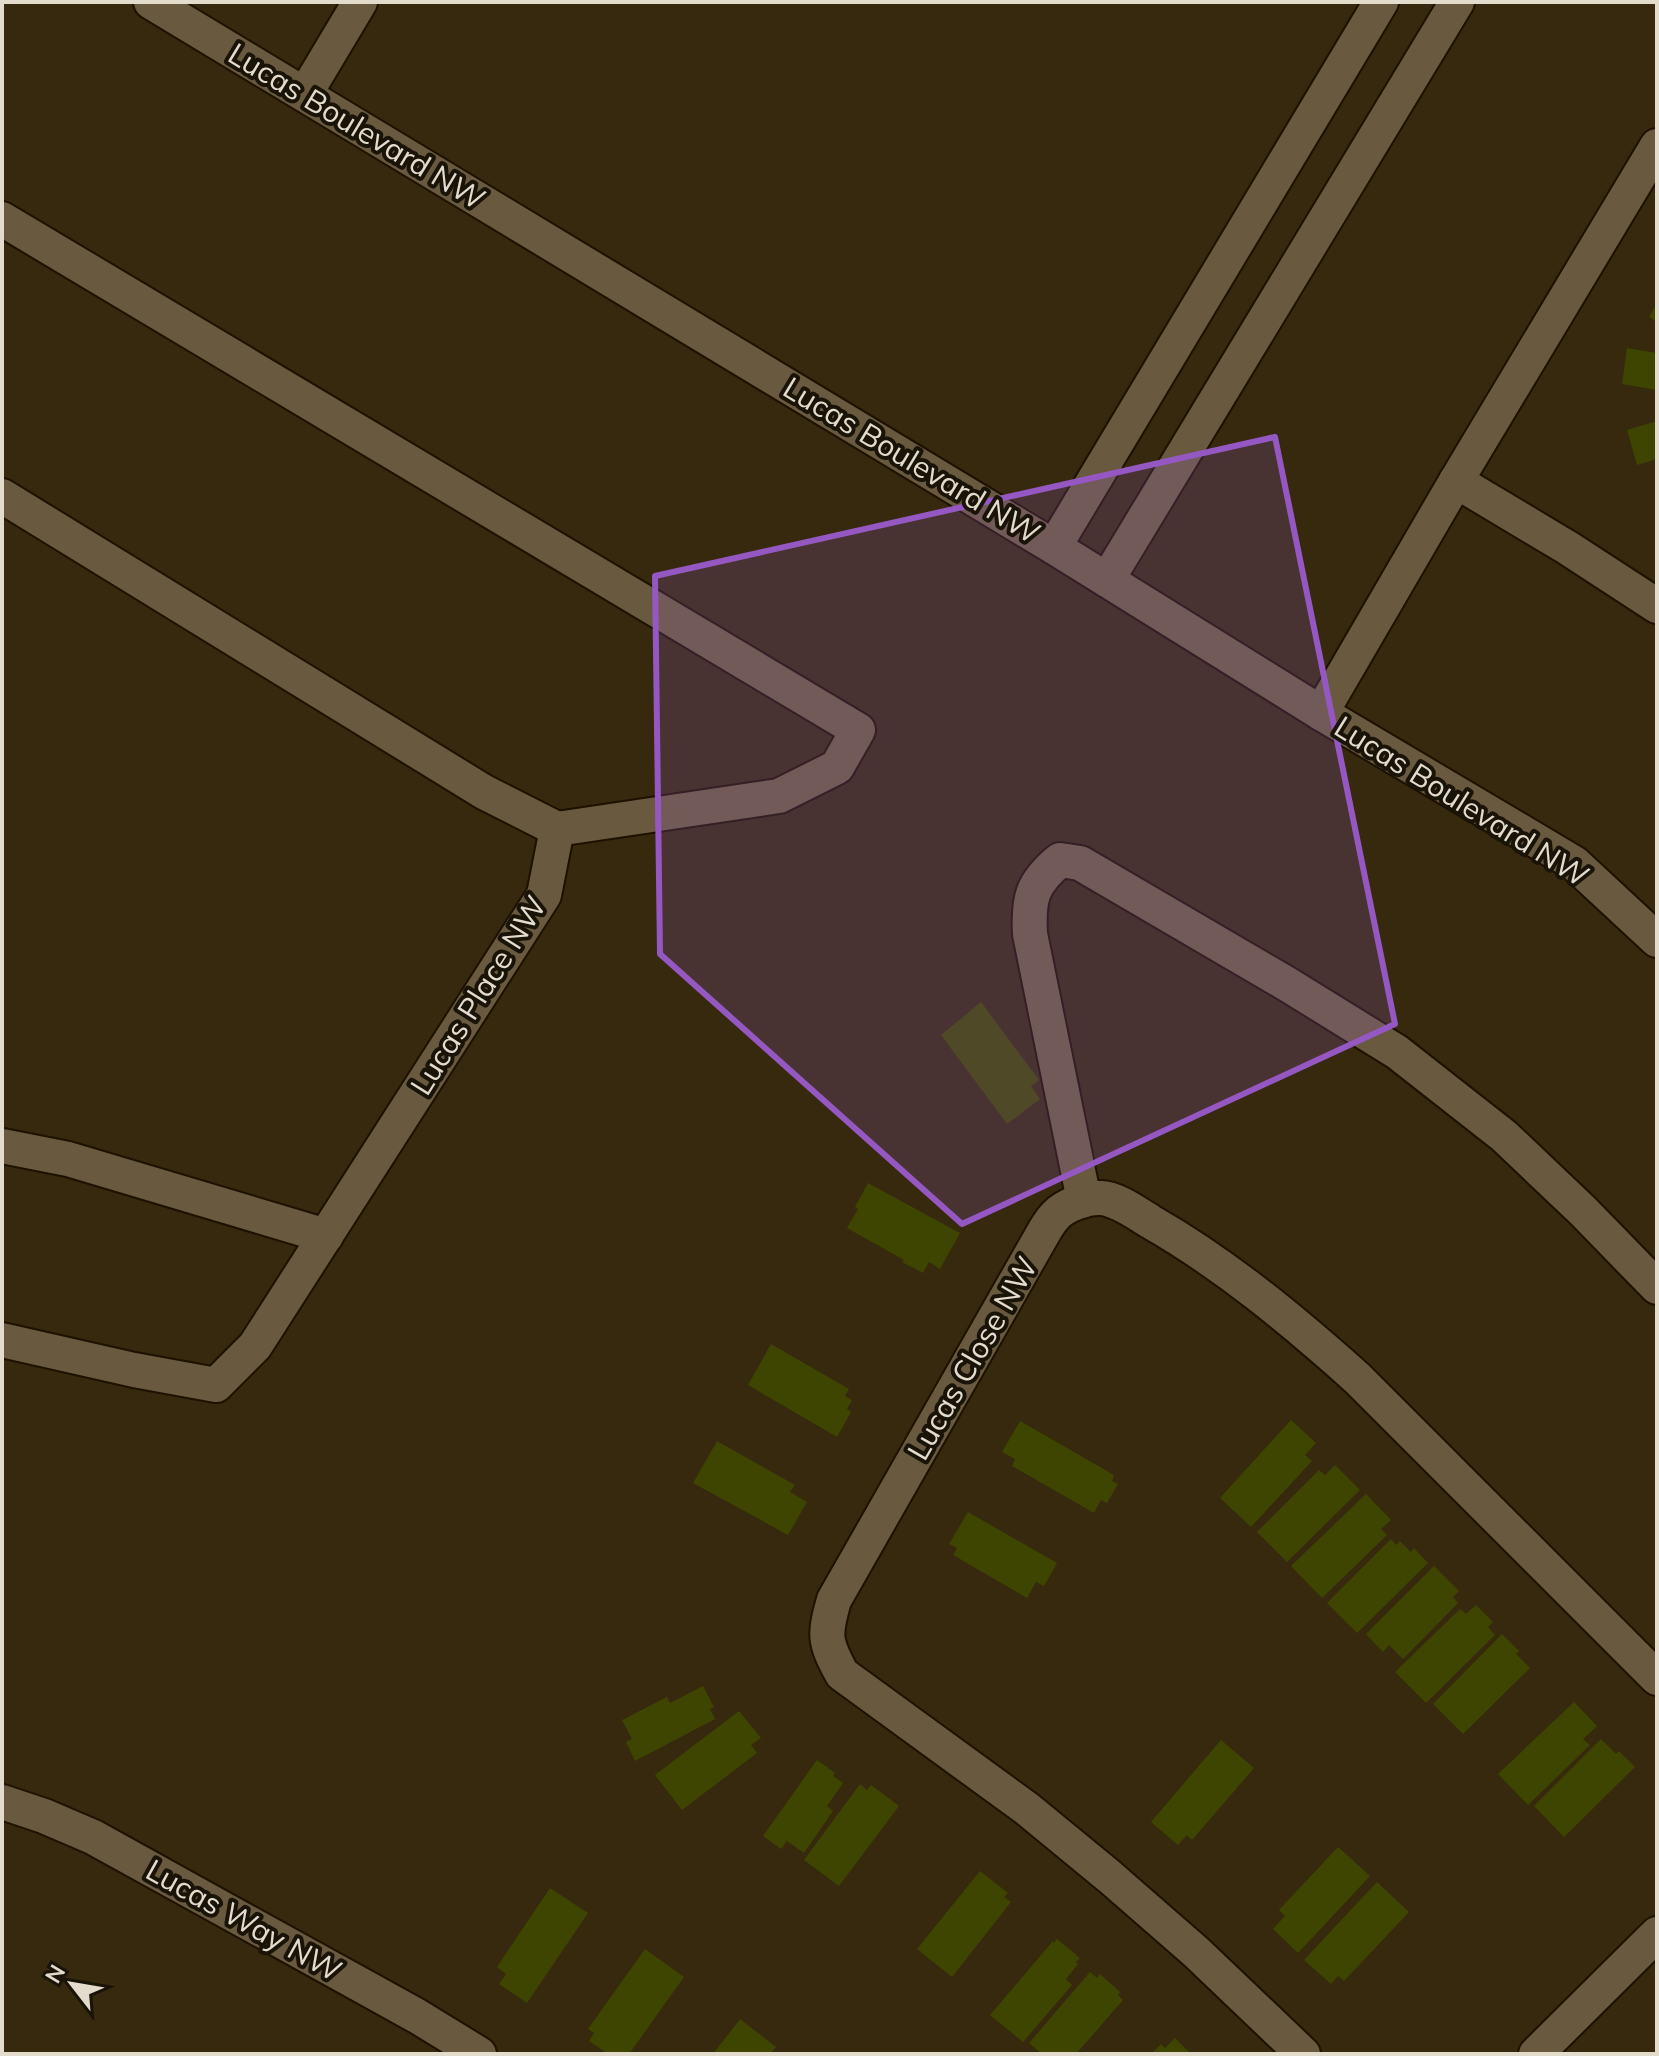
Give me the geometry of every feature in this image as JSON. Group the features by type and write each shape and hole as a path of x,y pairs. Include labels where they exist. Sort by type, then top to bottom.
{"street":[{"name":"Lucas Boulevard NW","path":"151,2 1054,547 1321,713 1574,863 1657,940"},
{"path":"305,94 360,2"},
{"path":"1054,547 1381,2"},
{"path":"1107,580 1457,2"},
{"path":"1321,713 1657,146"},
{"path":"2,219 858,730 837,767 779,796 557,829 484,792 2,496"},
{"path":"1456,481 1657,606"},
{"name":"Lucas Place NW","path":"2,1340 216,1385 255,1346 544,895 557,829"},
{"path":"1657,1287 1504,1136 1397,1052 1080,863 1060,860 1044,873 1032,893 1030,934 1084,1200 1102,1198 1124,1206 1174,1235 1235,1277 1305,1332 1357,1378 1657,1678"},
{"path":"2,1146 68,1159 326,1236"},
{"name":"Lucas Close NW","path":"1084,1200 1058,1212 1045,1230 834,1600 827,1624 828,1649 842,1674 1026,1808 1110,1877 1196,1952 1303,2054"},
{"name":"Lucas Way NW","path":"2,1802 93,1837 417,2016 479,2054"},
{"path":"1536,2054 1657,1934"}],"highlighted area":[{"path":"1275,437 1395,1024 962,1224 660,954 655,576"}],"building":[{"path":"1657,303 1657,322 1649,317"},
{"path":"1627,348 1657,353 1657,390 1622,384"},
{"path":"1657,421 1657,459 1637,465 1627,430"},
{"path":"981,1002 1039,1080 1031,1086 1040,1099 1007,1124 941,1035"},
{"path":"868,1183 960,1233 940,1269 929,1262 923,1273 847,1228"},
{"path":"771,1344 849,1389 845,1396 852,1400 847,1409 851,1412 837,1437 748,1385"},
{"path":"1291,1420 1316,1443 1305,1455 1312,1461 1251,1527 1220,1498"},
{"path":"1020,1421 1114,1475 1112,1481 1118,1484 1107,1503 1101,1500 1094,1513 1012,1466 1015,1459 1002,1452"},
{"path":"717,1441 795,1485 790,1492 807,1502 788,1535 693,1483"},
{"path":"1335,1465 1360,1490 1287,1562 1257,1532 1319,1470 1325,1475"},
{"path":"1366,1494 1391,1520 1381,1529 1387,1535 1322,1598 1291,1566"},
{"path":"968,1512 1057,1563 1044,1586 1036,1582 1027,1598 953,1555 957,1548 949,1544"},
{"path":"1391,1539 1396,1545 1400,1541 1411,1552 1414,1548 1428,1563 1357,1633 1327,1603"},
{"path":"1434,1566 1459,1591 1453,1597 1458,1603 1403,1659 1389,1645 1383,1652 1366,1634"},
{"path":"1476,1605 1493,1622 1488,1627 1495,1635 1426,1703 1395,1672 1460,1609 1466,1614"},
{"path":"1502,1634 1530,1668 1463,1734 1433,1704"},
{"path":"703,1686 714,1707 710,1709 715,1719 635,1761 626,1742 632,1739 622,1720 667,1697 670,1703"},
{"path":"1574,1702 1597,1726 1583,1739 1590,1745 1528,1805 1498,1774"},
{"path":"739,1711 761,1738 751,1745 757,1753 682,1810 655,1775"},
{"path":"1601,1739 1635,1767 1564,1837 1534,1806"},
{"path":"1221,1740 1254,1768 1192,1840 1187,1835 1178,1845 1151,1822"},
{"path":"817,1760 843,1783 827,1806 833,1811 804,1853 787,1841 781,1849 763,1836"},
{"path":"860,1784 867,1790 871,1785 899,1806 839,1886 804,1860"},
{"path":"1338,1847 1370,1876 1298,1953 1273,1929 1285,1916 1279,1910"},
{"path":"980,1871 1008,1893 1004,1897 1011,1902 952,1977 917,1949"},
{"path":"1377,1882 1409,1912 1344,1981 1338,1976 1331,1984 1304,1960"},
{"path":"550,1888 588,1913 527,2003 499,1984 506,1974 497,1967"},
{"path":"1057,1939 1080,1958 1066,1979 1072,1985 1023,2042 990,2015"},
{"path":"645,1949 684,1977 629,2054 608,2054 589,2041 594,2033 588,2029"},
{"path":"1090,1972 1097,1978 1100,1974 1120,1992 1118,1995 1123,2000 1076,2054 1042,2054 1029,2043"},
{"path":"740,2019 776,2047 770,2054 713,2054"},
{"path":"1175,2038 1191,2054 1151,2054 1161,2044 1165,2048"}]}
